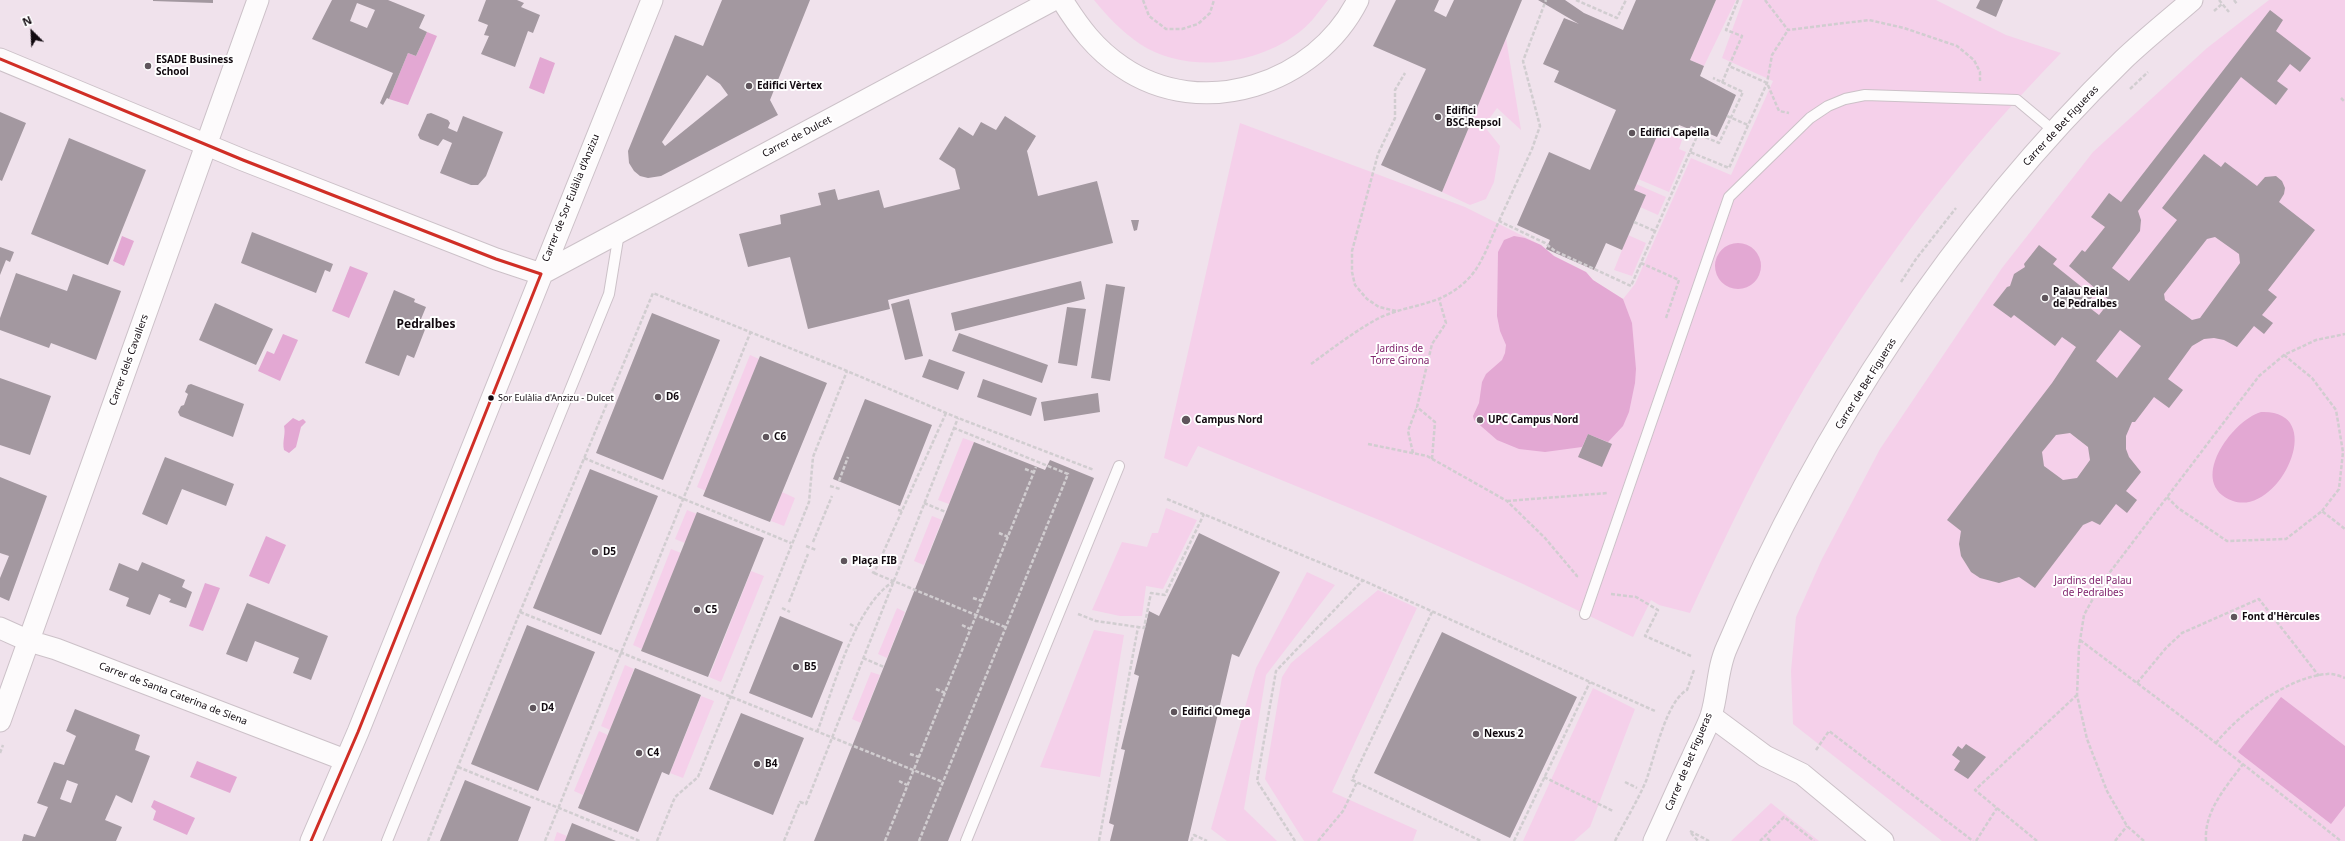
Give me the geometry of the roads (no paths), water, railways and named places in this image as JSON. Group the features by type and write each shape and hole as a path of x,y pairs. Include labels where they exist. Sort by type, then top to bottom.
{"street":[{"name":"Carrer dels Cavallers","path":"0,721 258,0"},
{"name":"Carrer de Sor Eulàlia d'Anzizu","path":"311,841 652,0"},
{"name":"Carrer de Dulcet","path":"541,274 1053,0"},
{"path":"1062,0 1081,31 1100,51 1123,68 1148,81 1175,89 1218,93 1261,85 1300,66 1333,38 1358,0"},
{"name":"Carrer de Bet Figueras","path":"1654,841 1711,716 1726,648 1762,570 1807,482 1865,382 1929,286 2005,189 2054,131 2125,59 2192,0"},
{"path":"0,59 206,145 496,259 541,274"},
{"name":"Carrer de Santa Caterina de Siena","path":"0,628 29,641 56,649 345,760"},
{"path":"1711,716 1765,756 1802,774 1883,841"}],"lane":[{"path":"1585,614 1728,197 1810,118 1834,104 1865,95 2017,100 2054,131"},
{"path":"387,841 609,294 619,232"},
{"path":"966,841 1119,466"}],"place":[{"name":"ESADE Business School","path":"148,66"},
{"name":"Edifici Vèrtex","path":"749,86"},
{"name":"Edifici BSC-Repsol","path":"1438,117"},
{"name":"Edifici Capella","path":"1632,133"},
{"name":"Palau Reial de Pedralbes","path":"2045,298"},
{"name":"D6","path":"658,397"},
{"name":"Sor Eulàlia d'Anzizu - Dulcet","path":"491,398"},
{"name":"Campus Nord","path":"1186,420"},
{"name":"UPC Campus Nord","path":"1480,420"},
{"name":"C6","path":"766,437"},
{"name":"D5","path":"595,552"},
{"name":"Plaça FIB","path":"844,561"},
{"name":"C5","path":"697,610"},
{"name":"Font d'Hèrcules","path":"2234,617"},
{"name":"B5","path":"796,667"},
{"name":"D4","path":"533,708"},
{"name":"Edifici Omega","path":"1174,712"},
{"name":"Nexus 2","path":"1476,734"},
{"name":"C4","path":"639,753"},
{"name":"B4","path":"757,764"}],"district":[{"name":"Pedralbes","path":"426,325"}],"park label":[{"name":"Jardins de Torre Girona","path":"1400,354"},
{"name":"Jardins del Palau de Pedralbes","path":"2093,586"}]}
